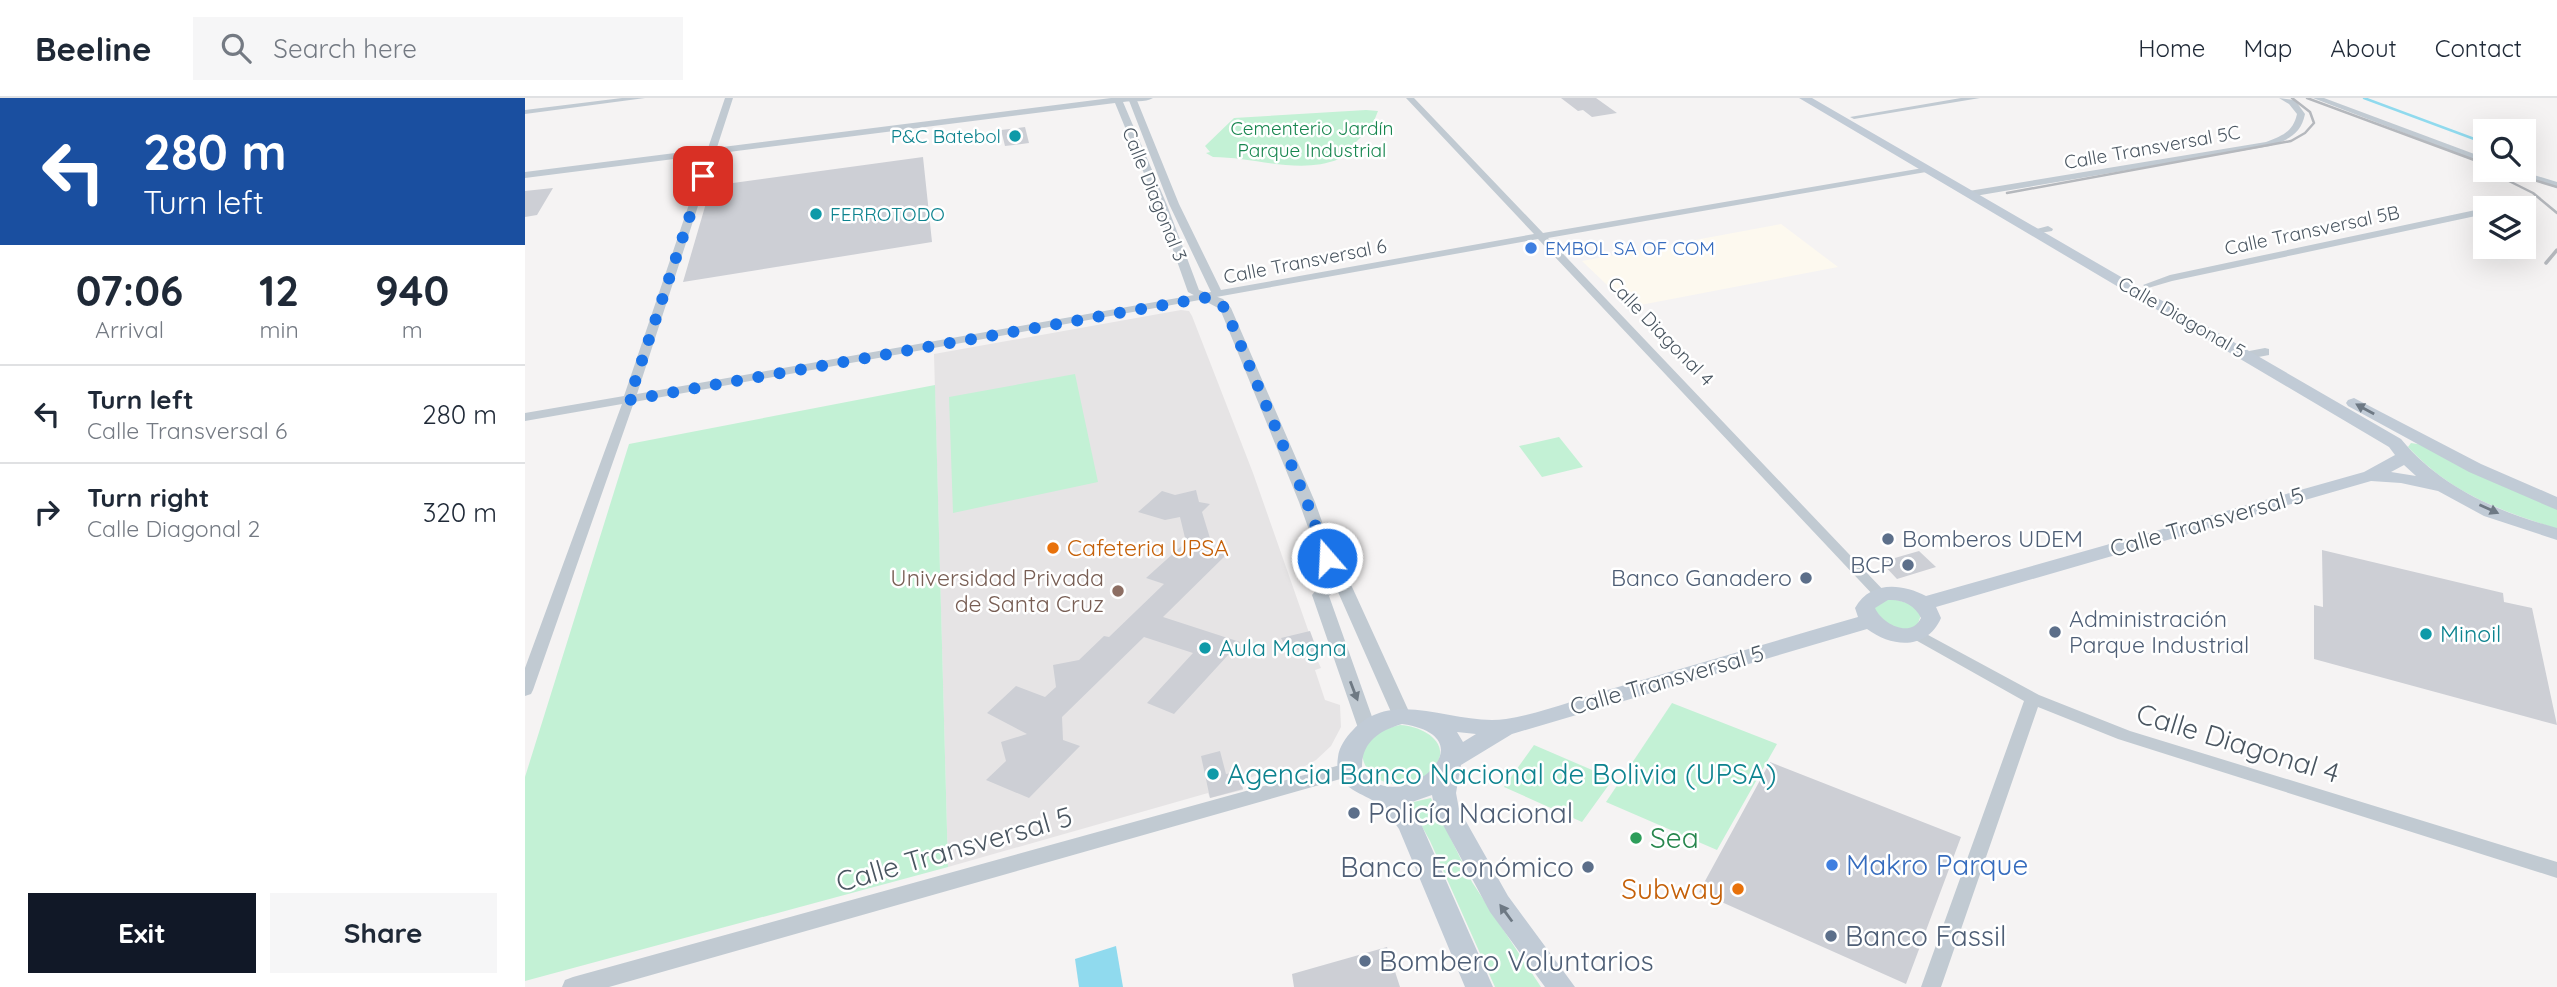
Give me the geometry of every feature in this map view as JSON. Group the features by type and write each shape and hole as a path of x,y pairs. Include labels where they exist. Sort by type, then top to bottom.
{"main road":[{"name":"Calle Diagonal 5","path":"1808,98 1926,169 1976,193"},
{"name":"Calle Diagonal 5","path":"1822,98 2399,449 2447,488 2507,517 2554,535"},
{"name":"Calle Diagonal 5","path":"2041,230 2148,285 2425,442 2509,484 2557,504"},
{"path":"2399,449 2406,439 2425,442"},
{"name":"Calle Transversal 5","path":"1923,604 2370,476 2399,461 2399,449"},
{"name":"Calle Transversal 5","path":"2370,476 2401,478 2447,488"},
{"path":"1880,594 1907,595 1923,604 1929,611 1930,624 1917,634 1897,635 1886,632 1870,621 1865,608 1873,597 1880,594"},
{"name":"Calle Transversal 5","path":"1450,765 1504,727 1870,621"},
{"path":"1479,987 1410,826 1398,807 1381,793 1365,786 1351,769 1351,747 1367,728 1384,720 1402,716 1434,722 1450,737 1450,765 1444,793 1447,810 1499,904 1561,987"},
{"name":"Calle Transversal 5","path":"1434,722 1504,727"},
{"path":"1381,793 1400,795 1419,791 1436,783 1450,765"}],"street":[{"path":"525,112 641,98"},
{"path":"525,690 629,400 729,98"},
{"path":"525,175 1131,98 1213,296"},
{"path":"1139,98 1149,98"},
{"name":"Calle Diagonal 4","path":"1410,98 1880,594"},
{"path":"1854,117 1976,98"},
{"name":"Calle Transversal 5C","path":"1976,193 2267,144 2288,137 2299,127 2301,114 2292,102 2283,98"},
{"path":"2317,98 2473,156"},
{"name":"Calle Diagonal 3","path":"1118,99 1162,205 1194,292 1213,296 1225,308 1307,502 1327,558 1331,584 1320,595 1367,728"},
{"name":"Calle Transversal 6","path":"525,417 1213,296 1540,234 1926,169"},
{"path":"2536,178 2557,185"},
{"name":"Calle Transversal 5B","path":"2148,285 2182,275 2473,214"},
{"path":"2248,355 2265,352"},
{"path":"1331,584 1345,590 1402,716"},
{"path":"1333,633 1361,626"},
{"name":"Calle Diagonal 4","path":"1917,634 2033,699 2124,735 2557,870"},
{"path":"1931,987 2033,699"},
{"name":"Calle Transversal 5","path":"573,987 1351,769"}],"shaded area":[{"path":"1781,224 1838,267 1630,307 1582,261"},
{"name":"Universidad Privada de Santa Cruz","path":"1181,310 1189,311 1192,316 1253,473 1314,647 1317,646 1319,651 1314,653 1321,668 1315,670 1325,700 1340,705 1341,727 1331,746 1316,760 1294,772 1262,781 1259,775 1241,780 1243,790 1210,798 1208,793 948,867 934,354"}],"green space":[{"name":"Cementerio Jardín Parque Industrial","path":"1378,111 1372,126 1339,159 1324,164 1277,164 1213,157 1206,153 1210,152 1205,146 1234,118"},
{"path":"1075,374 1098,482 953,513 949,397"},
{"path":"935,385 948,867 525,981 525,777 629,444"},
{"path":"1559,437 1583,467 1542,477 1519,446"},
{"path":"2411,443 2424,445 2557,508 2557,529 2495,507 2459,488 2425,463 2408,447"},
{"path":"1893,599 1911,604 1921,615 1917,626 1910,629 1891,629 1873,608 1884,600"},
{"path":"1672,703 1777,744 1717,850 1606,802"},
{"path":"1400,725 1427,733 1439,746 1440,753 1438,762 1431,771 1414,782 1397,785 1381,780 1369,771 1363,759 1365,746 1376,734"},
{"path":"1534,745 1613,779 1582,822 1504,787"},
{"path":"1431,798 1472,882 1541,987 1495,987 1430,841 1409,803"}],"water":[{"path":"1116,946 1123,987 1079,987 1075,959"}],"building":[{"path":"1561,98 1596,98 1617,113 1592,117 1583,110 1578,111"},
{"name":"P&C Batebol","path":"1025,127 1029,143 1005,146 1001,130"},
{"name":"FERROTODO","path":"923,157 932,242 683,282 711,186"},
{"path":"553,188 537,215 525,217 525,191"},
{"name":"Aula Magna","path":"1196,490 1199,502 1210,504 1202,512 1213,548 1228,553 1163,617 1240,642 1174,714 1147,703 1193,653 1144,637 1062,717 1063,740 1080,746 1029,798 986,780 1006,761 1001,742 1027,734 987,713 1016,686 1045,697 1056,687 1053,665 1079,660 1104,636 1109,637 1164,584 1146,578 1186,542 1180,517 1165,520 1138,512 1162,491 1175,495"},
{"name":"Minoil","path":"2322,550 2503,593 2504,602 2532,608 2557,725 2314,659 2314,605 2323,607"},
{"name":"BCP","path":"1919,551 1936,567 1897,579 1881,562"},
{"path":"1310,631 1317,650 1305,654 1304,650 1287,649 1281,638"},
{"name":"Agencia Banco Nacional de Bolivia (UPSA)","path":"1220,751 1226,774 1238,772 1243,789 1210,798 1201,756"},
{"name":"Makro Parque","path":"1770,762 1961,837 1906,984 1699,892"},
{"name":"Bombero Voluntarios","path":"1387,947 1400,987 1294,987 1292,974"}],"waterway":[{"path":"2364,98 2473,139"}],"railway":[{"path":"2007,193 2291,141 2305,133 2314,123 2310,112 2292,98"},
{"path":"2307,98 2473,160"},
{"path":"2536,181 2557,187"},
{"path":"2511,182 2533,193 2557,213"},
{"path":"2546,263 2557,250"}],"place":[{"name":"P&C Batebol","path":"1015,136"},
{"name":"FERROTODO","path":"816,214"},
{"name":"EMBOL SA OF COM","path":"1531,248"},
{"name":"Bomberos UDEM","path":"1888,539"},
{"name":"Cafeteria UPSA","path":"1053,548"},
{"name":"BCP","path":"1908,565"},
{"name":"Banco Ganadero","path":"1806,578"},
{"name":"Universidad Privada de Santa Cruz","path":"1118,591"},
{"name":"Administración Parque Industrial","path":"2055,632"},
{"name":"Minoil","path":"2426,634"},
{"name":"Aula Magna","path":"1205,648"},
{"name":"Agencia Banco Nacional de Bolivia (UPSA)","path":"1213,774"},
{"name":"Policía Nacional","path":"1354,813"},
{"name":"Sea","path":"1636,838"},
{"name":"Makro Parque","path":"1832,865"},
{"name":"Banco Económico","path":"1588,867"},
{"name":"Subway","path":"1738,889"},
{"name":"Banco Fassil","path":"1831,936"},
{"name":"Bombero Voluntarios","path":"1365,961"}],"route":[{"path":"703,176 629,400 1209,297 1225,308 1307,502 1327,558"}]}
